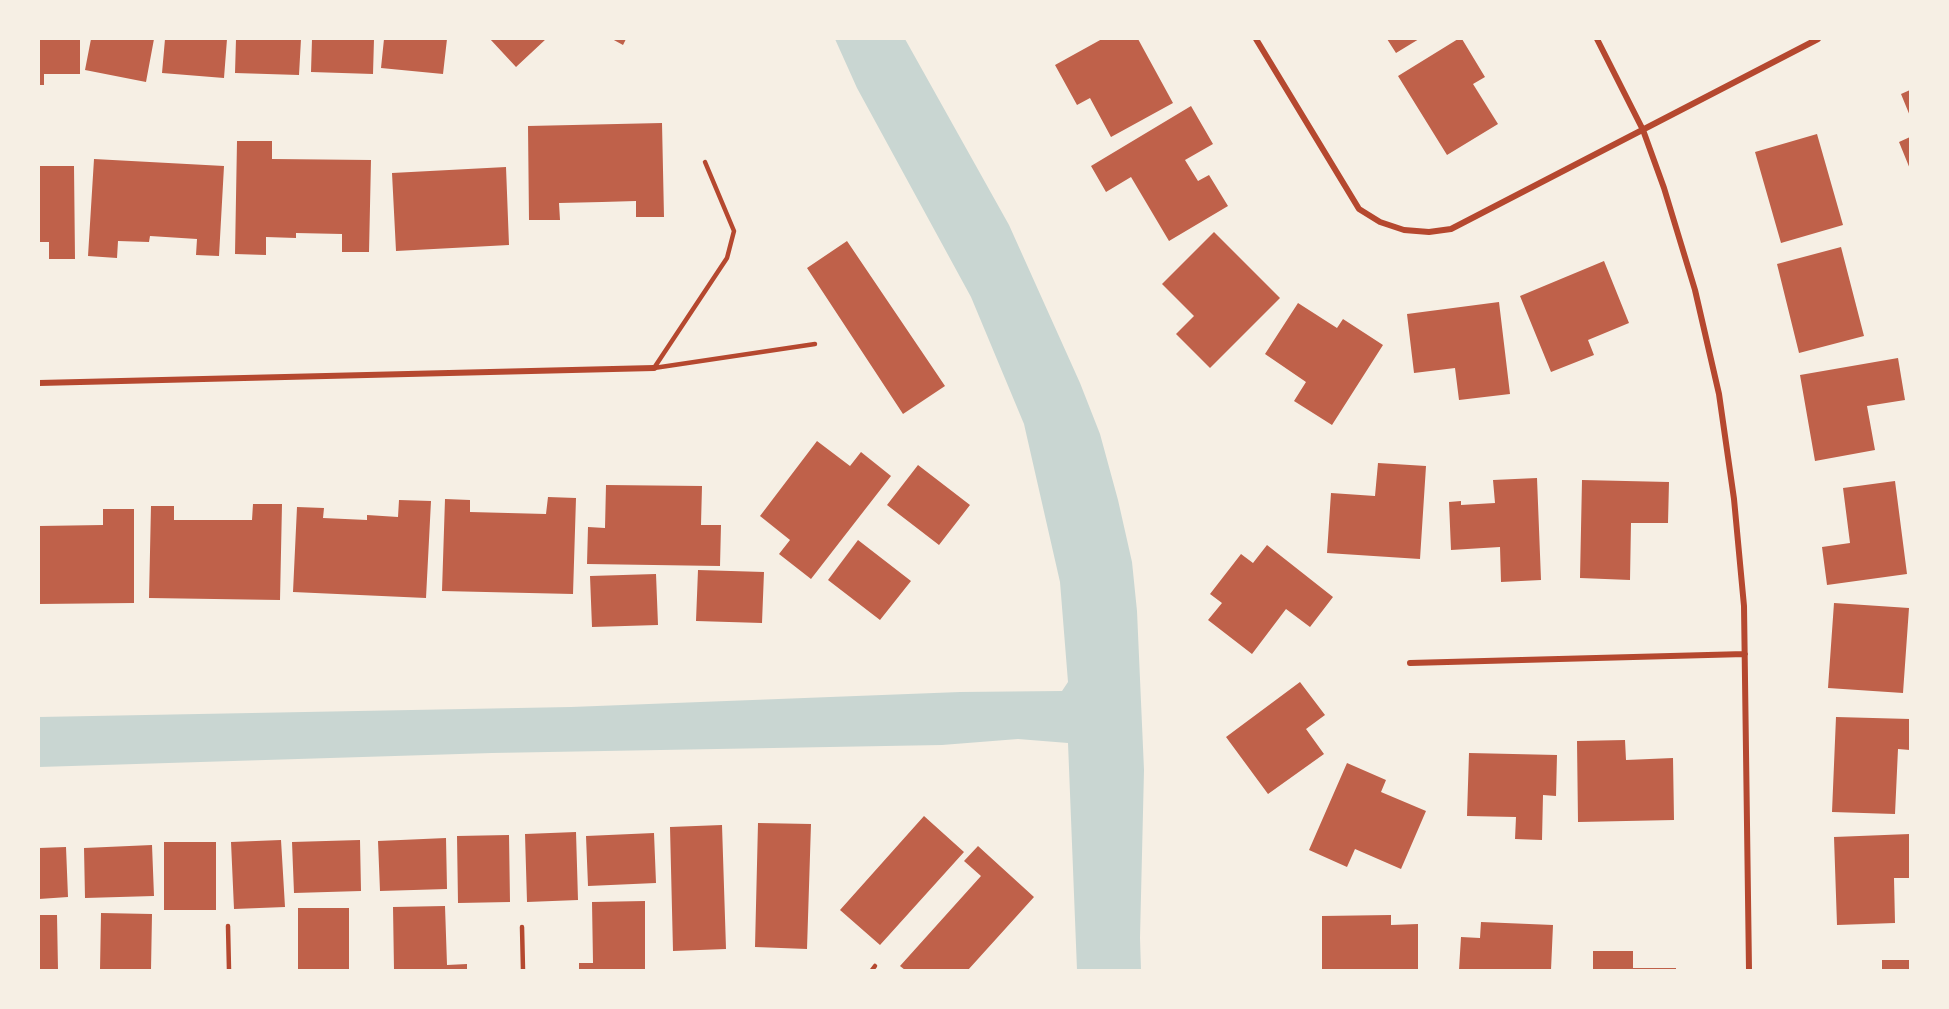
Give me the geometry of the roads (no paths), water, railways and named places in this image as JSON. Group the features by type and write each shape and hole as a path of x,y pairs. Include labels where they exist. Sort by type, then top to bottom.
{"street":[{"path":"1256,39 1359,209 1380,222 1404,230 1429,232 1451,229 1818,39"},
{"path":"1597,39 1643,130 1664,188 1695,290 1719,394 1734,499 1744,606 1749,970"},
{"path":"39,383 654,368"},
{"path":"1410,663 1745,654"}],"lane":[{"path":"654,368 727,258 734,231 705,162"},
{"path":"654,368 815,344"},
{"path":"228,926 229,970"},
{"path":"522,927 523,970"}]}
